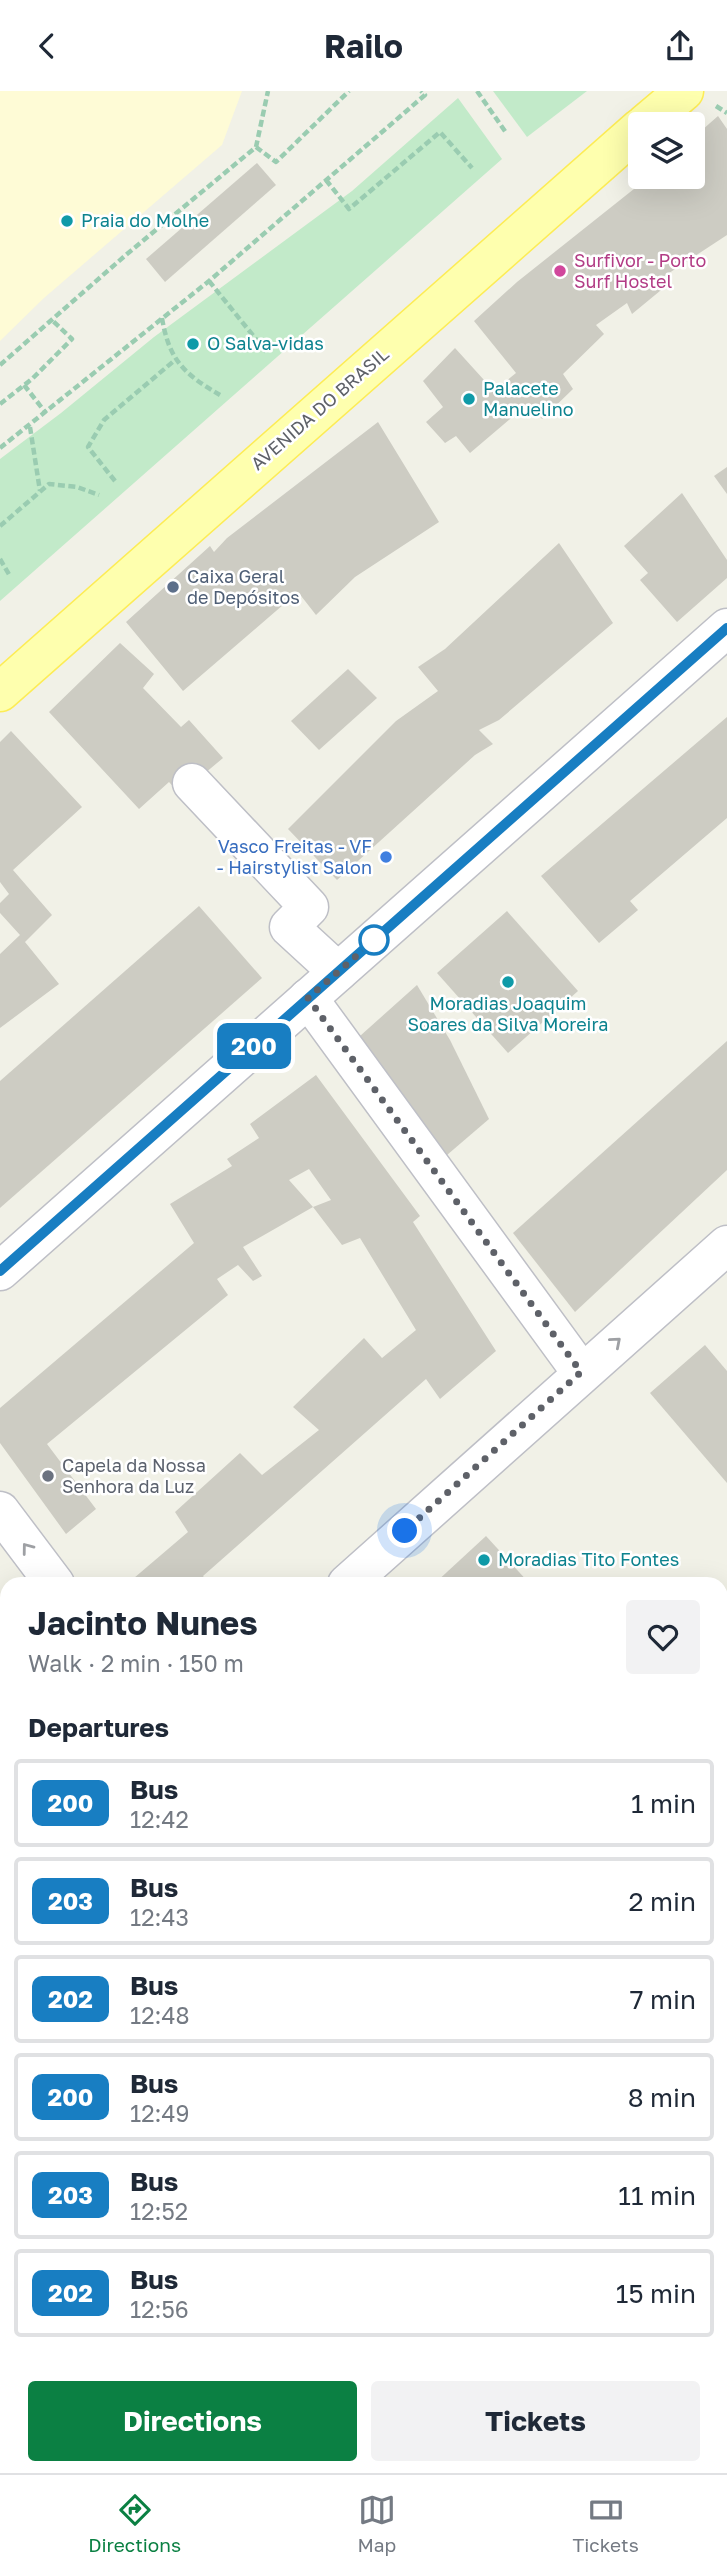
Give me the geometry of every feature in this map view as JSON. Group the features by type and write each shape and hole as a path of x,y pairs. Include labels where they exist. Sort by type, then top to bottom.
{"main road":[{"path":"659,112 684,91"},
{"name":"AVENIDA DO BRASIL","path":"0,692 628,139"}],"street":[{"path":"0,1271 727,628"},
{"path":"192,783 309,907 289,927 338,972"},
{"path":"308,998 581,1372"},
{"path":"355,1577 581,1372 727,1245"},
{"path":"0,1511 50,1577"}],"path":[{"path":"0,365 127,254 256,147 268,91"},
{"path":"256,147 276,162 349,91"},
{"path":"477,91 507,134"},
{"path":"0,448 30,427 209,281 425,92"},
{"path":"326,180 349,209 440,132 472,168"},
{"path":"209,281 268,354"},
{"path":"162,318 175,361 194,380 220,395"},
{"path":"0,404 72,339 53,321"},
{"path":"115,481 88,447 104,420 175,361"},
{"path":"24,385 46,413"},
{"path":"30,427 40,492"},
{"path":"0,526 49,484 77,488 99,495"},
{"path":"0,519 7,520"},
{"path":"0,559 9,576"}],"green space":[{"path":"493,91 587,91 527,137"},
{"path":"458,98 502,159 0,601 0,459 154,337 352,191"}],"sand":[{"name":"Praia do Molhe","path":"0,91 242,91 222,145 44,298 0,341"}],"building":[{"path":"718,116 727,129 727,235 660,279 666,286 632,314 627,303 596,325 604,334 563,374 573,389 542,419 529,403 470,453 456,436 445,443 426,422 443,407 423,381 455,348 494,391 516,373 474,321 517,282 634,189 705,189 705,127"},
{"path":"257,163 276,185 165,282 146,259"},
{"path":"378,422 439,522 355,577 316,615 298,592 183,691 126,622 210,546 214,552 227,538"},
{"path":"727,467 727,494 714,476"},
{"path":"682,493 727,560 727,578 677,622 640,580 648,573 624,546"},
{"path":"559,543 613,623 499,720 479,730 493,744 475,755 337,880 288,829 396,721 438,691 418,667 445,649"},
{"path":"120,643 154,674 143,688 181,727 189,720 223,758 180,794 169,782 139,809 49,712"},
{"path":"348,669 377,698 319,750 291,721"},
{"path":"727,717 727,818 630,901 638,910 599,943 541,876"},
{"path":"11,731 82,807 13,870 52,915 25,942 59,984 0,1028 0,954 20,935 0,913 0,903 9,894 0,882 0,742"},
{"path":"199,906 262,978 0,1208 0,1081"},
{"name":"Moradias Joaquim Soares da Silva Moreira","path":"507,911 578,991 508,1053 437,973"},
{"path":"417,985 450,1040 489,1119 440,1161 360,1036"},
{"path":"727,1041 727,1170 575,1312 513,1233"},
{"path":"316,1075 420,1216 413,1222 496,1351 440,1399 426,1379 204,1577 135,1577 188,1532 175,1512 240,1453 262,1475 319,1430 293,1407 364,1338 382,1358 416,1330 360,1238 342,1245 313,1207 243,1247 262,1276 253,1281 238,1265 217,1279 228,1295 47,1444 96,1509 66,1534 0,1443 0,1408 194,1243 170,1204 232,1166 227,1159 259,1138 250,1124","holes":["309,1169 331,1200 313,1207 289,1180"]},
{"path":"705,1345 727,1371 727,1483 650,1393"},
{"name":"Moradias Tito Fontes","path":"486,1536 524,1577 442,1577"}],"bus line":[{"name":"200","path":"0,1271 727,628"}],"place":[{"name":"Praia do Molhe","path":"67,221"},
{"name":"Surfivor - Porto Surf Hostel","path":"560,271"},
{"name":"O Salva-vidas","path":"193,344"},
{"name":"Palacete Manuelino","path":"469,399"},
{"name":"Caixa Geral de Depósitos","path":"173,587"},
{"name":"Vasco Freitas - VF - Hairstylist Salon","path":"386,857"},
{"name":"Moradias Joaquim Soares da Silva Moreira","path":"508,982"},
{"name":"Capela da Nossa Senhora da Luz","path":"48,1476"},
{"name":"Moradias Tito Fontes","path":"484,1560"}],"route":[{"path":"374,940 379,936 308,998 581,1372 405,1531"}]}
